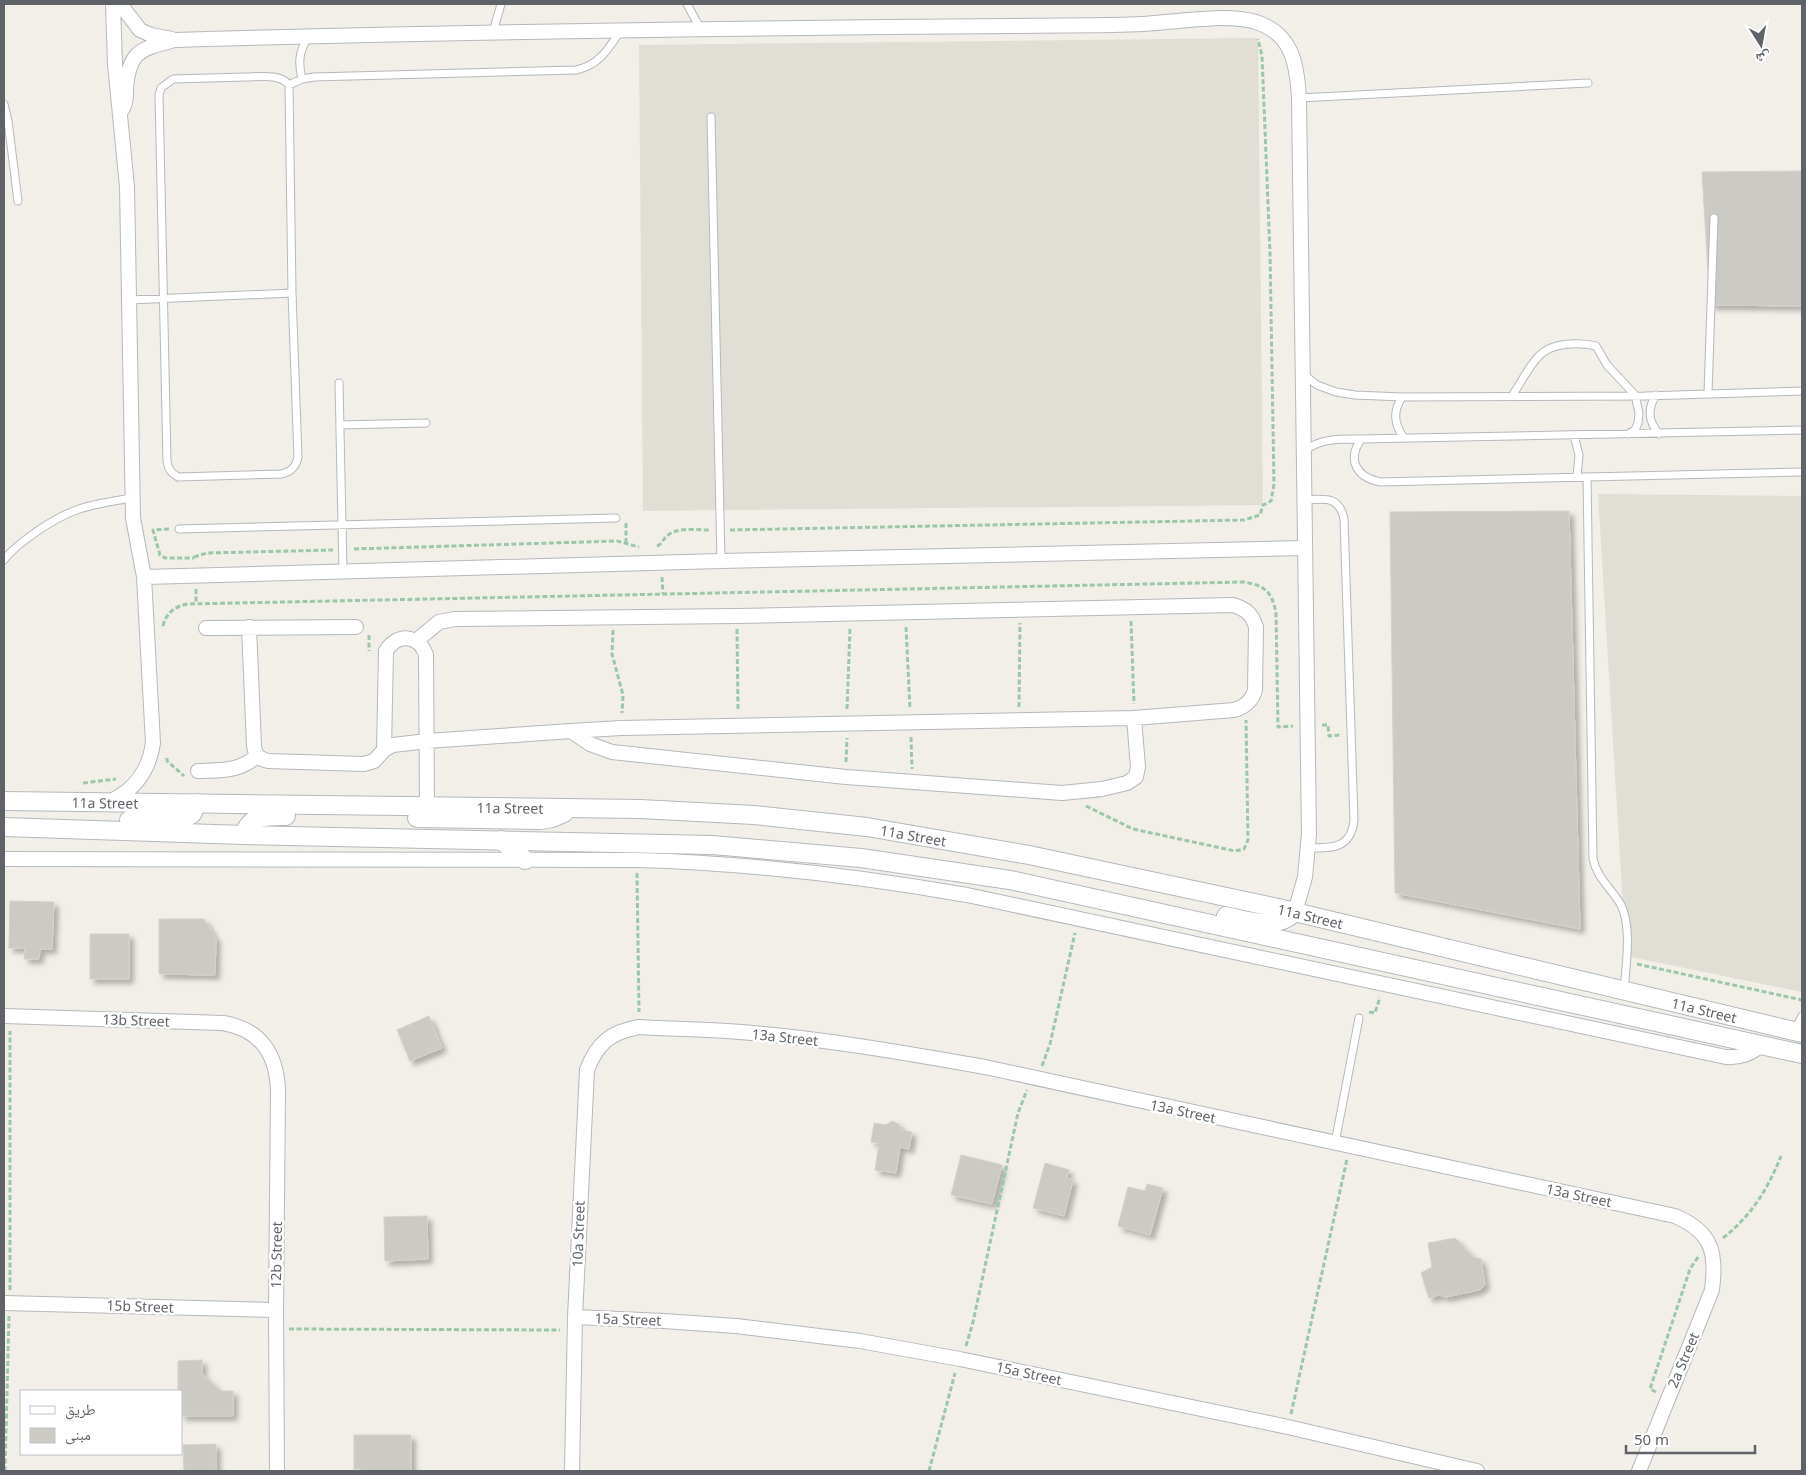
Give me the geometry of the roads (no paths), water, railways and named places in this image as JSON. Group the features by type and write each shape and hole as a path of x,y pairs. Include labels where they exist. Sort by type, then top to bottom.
{"street":[{"path":"109,802 129,791 137,783 148,765 153,743 144,577 135,538 132,498 127,187 115,64 114,4"},
{"path":"120,4 140,30 151,35 175,40 622,29 1116,25 1222,18 1242,19 1258,23 1273,30 1284,41 1292,54 1296,68 1299,98 1308,848 1305,876 1296,912 1290,918 1274,924 1198,912 1176,916"},
{"path":"121,111 125,105 128,76 134,59 141,50 175,40"},
{"path":"144,577 720,561 1304,548"},
{"path":"249,627 254,746 256,756 262,760 364,764 374,761 384,750 393,745 426,741 621,728 1134,718 1240,708 1250,701 1255,690 1256,627 1254,619 1248,612 1233,605 850,614 455,619 438,622 416,641"},
{"path":"206,628 356,627"},
{"path":"384,750 386,651 395,641 402,638 416,641 426,655 427,806"},
{"path":"571,731 590,744 612,752 846,778 1072,793 1116,786 1127,783 1136,777 1138,767 1134,718"},
{"path":"193,776 234,769 250,762 256,756"},
{"name":"11a Street","path":"4,801 640,809 754,815 867,828 1029,855 1296,912 1624,990 1800,1026"},
{"path":"72,830 117,820 182,820 192,814 197,803"},
{"path":"244,835 253,820 264,816 540,820 552,818 573,808"},
{"name":"11a Street","path":"4,827 244,835 712,845 861,858 1010,880 1802,1054"},
{"path":"501,840 525,860"},
{"path":"4,859 637,860 728,864 848,876 967,895 1726,1057 1749,1054 1762,1045"},
{"name":"13b Street","path":"7,1016 224,1023 237,1025 251,1032 262,1042"},
{"name":"13a Street","path":"639,1028 727,1031 856,1046 985,1067 1675,1216 1690,1222 1702,1233 1711,1247"},
{"name":"10a Street","path":"572,1471 575,1324 587,1070 592,1056 600,1045 612,1036 625,1030 639,1028"},
{"name":"12b Street","path":"262,1042 272,1057 277,1074 277,1471"},
{"name":"2a Street","path":"1639,1471 1712,1290 1714,1261 1711,1247"},
{"name":"15b Street","path":"7,1303 276,1310"},
{"name":"15a Street","path":"575,1324 664,1321 745,1327 860,1341 960,1359 1288,1427 1477,1471"}],"lane":[{"path":"492,32 501,4"},
{"path":"687,4 700,28"},
{"path":"288,85 302,79 576,70 585,68 602,58 622,29"},
{"path":"302,79 299,57 302,46 308,36"},
{"path":"245,77 278,78 286,81 288,85 292,293 298,457 293,469 287,473 255,475 178,476 172,474 168,468 158,102 161,88 173,79 245,77"},
{"path":"1299,98 1588,82"},
{"path":"4,104 8,121 18,202"},
{"path":"711,117 720,561"},
{"path":"1708,393 1714,218"},
{"path":"129,300 292,293"},
{"path":"1512,396 1538,356 1546,350 1559,346 1580,344 1596,346 1607,365 1635,395 1639,413 1638,423 1635,430 1628,434"},
{"path":"1302,374 1317,385 1336,392 1355,395 1402,397 1656,395 1802,391"},
{"path":"340,383 343,571"},
{"path":"1656,395 1651,402 1650,419 1659,434"},
{"path":"1402,397 1397,404 1395,421 1403,437"},
{"path":"340,425 426,423"},
{"path":"1302,453 1319,443 1330,440 1361,438 1802,430"},
{"path":"1574,435 1579,455 1576,477"},
{"path":"1361,438 1355,447 1354,457 1356,466 1362,475 1375,481 1802,472"},
{"path":"1587,477 1593,859 1598,874 1625,914 1626,962 1624,990"},
{"path":"4,560 30,537 67,513 91,504 132,498"},
{"path":"1303,500 1330,500 1337,504 1342,511 1344,519 1353,828 1346,840 1340,845 1332,848 1308,848"},
{"path":"179,529 616,518"},
{"path":"1335,1143 1359,1018"}]}
